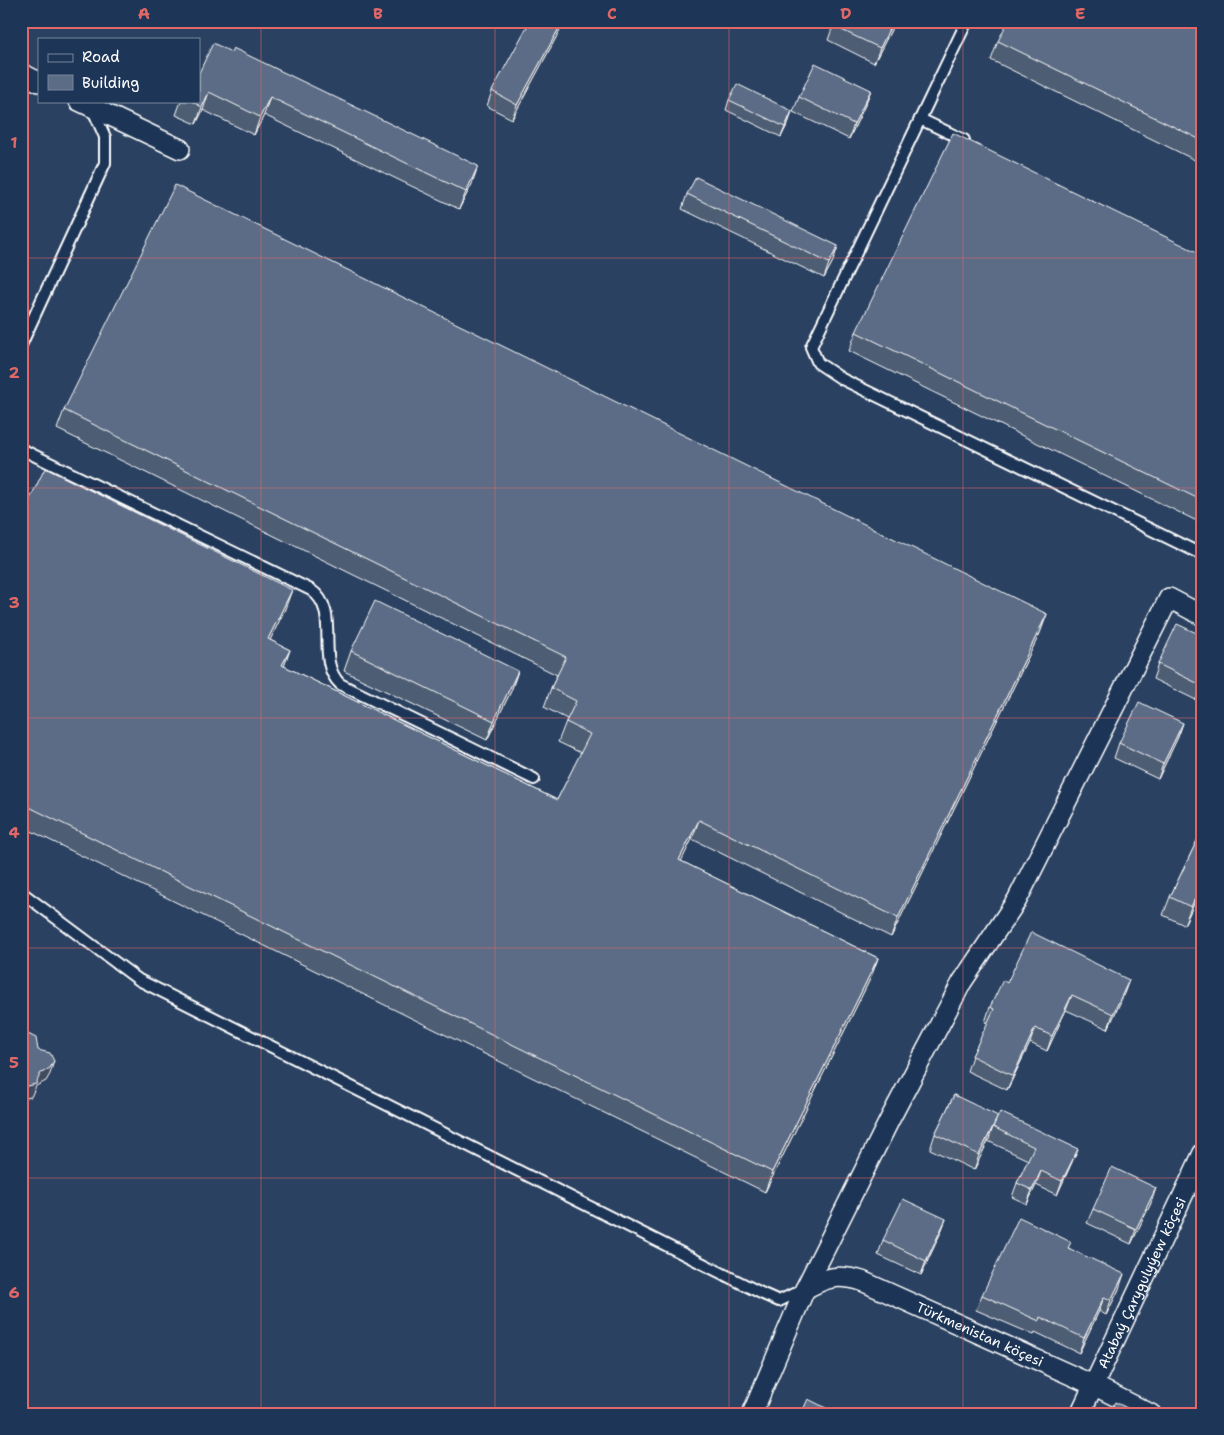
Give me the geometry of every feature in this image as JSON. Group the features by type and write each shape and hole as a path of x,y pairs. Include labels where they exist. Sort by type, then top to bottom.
{"street":[{"path":"21,73 38,82"},
{"path":"85,104 180,149"},
{"path":"752,1414 805,1289 962,982 1017,900 1169,598 1203,616"},
{"name":"Atabaý Çarygulyýew köçesi","path":"1080,1414 1203,1153"},
{"name":"Türkmenistan köçesi","path":"805,1289 823,1279 842,1276 862,1281 1093,1385 1151,1414"}],"lane":[{"path":"967,21 811,347 818,362 842,378 1203,555"},
{"path":"21,345 105,163 105,138 100,123 85,104"},
{"path":"920,119 973,144"},
{"path":"21,449 311,590 320,596 326,608 328,667 332,676 340,684 534,779"},
{"path":"21,892 148,984 763,1294 779,1301 805,1289"}],"building":[{"path":"530,21 563,21 517,105 492,91"},
{"path":"835,21 893,21 880,48 833,26"},
{"path":"1008,21 1203,21 1203,141 998,41"},
{"path":"213,43 231,52 233,48 478,166 466,192 270,97 260,117 209,92 202,107 193,102 200,102 200,71"},
{"path":"815,63 871,90 854,124 799,97"},
{"path":"737,84 792,111 785,127 729,100"},
{"path":"953,133 1203,255 1203,501 856,332"},
{"path":"696,177 838,246 829,263 687,194"},
{"path":"175,185 1047,614 898,918 699,820 679,860 878,958 772,1172 21,803 21,517 45,468 292,590 268,639 290,650 282,665 557,800 590,734 566,722 576,701 551,688 566,657 64,410"},
{"path":"375,601 518,671 494,721 351,651"},
{"path":"1177,624 1203,636 1203,681 1201,685 1158,664"},
{"path":"1139,702 1183,723 1163,764 1119,743"},
{"path":"1203,828 1203,881 1191,907 1170,897"},
{"path":"1031,932 1129,980 1113,1014 1072,995 1052,1036 1035,1028 1013,1076 972,1056 994,1009 990,1007 1003,980 1007,983"},
{"path":"28,1034 36,1038 38,1050 50,1053 54,1061 50,1068 40,1074 36,1084 24,1087 21,1098 21,1038"},
{"path":"954,1095 998,1116 979,1155 935,1134"},
{"path":"1000,1112 1078,1149 1062,1181 1041,1171 1032,1190 1017,1183 1034,1147 993,1127"},
{"path":"1112,1167 1156,1188 1136,1229 1093,1209"},
{"path":"903,1199 946,1219 926,1261 883,1240"},
{"path":"1019,1217 1071,1242 1068,1248 1124,1274 1111,1300 1104,1297 1084,1338 1040,1317 1039,1321 982,1295"},
{"path":"808,1399 838,1414 801,1414"},
{"path":"1115,1402 1139,1414 1109,1414"}]}
